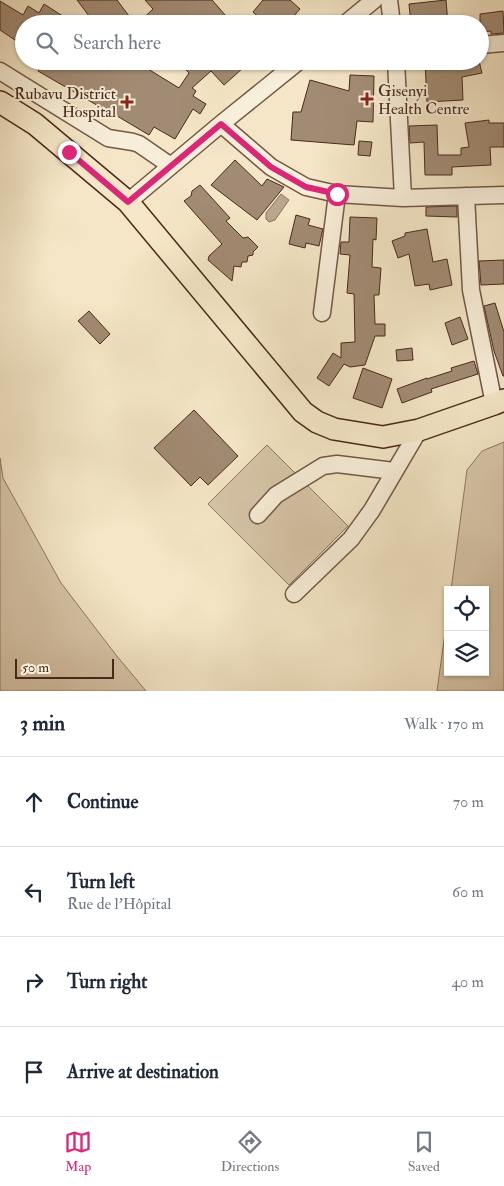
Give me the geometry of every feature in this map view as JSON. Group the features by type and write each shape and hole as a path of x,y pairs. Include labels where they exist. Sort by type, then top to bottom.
{"main road":[{"path":"0,102 35,124 128,202 303,412 317,422 334,429 383,437 419,430 499,402"}],"street":[{"path":"356,15 374,0"},
{"path":"389,0 391,15"},
{"path":"489,44 504,43"},
{"path":"128,202 288,70"},
{"path":"396,70 403,198"},
{"path":"0,71 108,138 139,144 172,166"},
{"path":"221,124 271,167 306,187 337,194 403,198 504,195"},
{"path":"322,313 337,194"},
{"path":"466,196 471,290 499,402"},
{"path":"294,594 351,539 372,510 419,430"},
{"path":"258,515 276,495 323,466 337,464 394,470"}],"shaded area":[{"path":"281,194 289,200 275,220 269,222 266,219 266,213"},
{"path":"504,442 504,691 437,691 444,640 444,676 489,676 489,586 452,586 467,470 482,451"},
{"path":"267,445 348,526 289,585 208,504"},
{"path":"0,458 3,478 61,583 146,691 0,691"}],"building":[{"path":"77,0 117,0 128,15 88,15"},
{"path":"145,0 212,0 225,15 147,15 153,9"},
{"path":"263,0 290,0 300,9 295,15 256,15 253,12"},
{"path":"446,0 447,15 410,15 409,4"},
{"path":"0,1 23,15 15,15 15,40 0,30"},
{"path":"44,4 61,15 23,15 28,6 39,13"},
{"path":"503,11 504,33 491,34 491,31 489,31 489,15 480,14"},
{"path":"150,70 179,88 189,73 186,70 241,70 224,85 211,71 192,88 196,91 193,96 206,104 200,114 193,109 175,139 154,127 149,135 38,71"},
{"path":"425,70 481,70 482,73 462,77 463,100 427,102"},
{"path":"350,75 374,76 373,122 357,121 354,145 291,140 293,112 301,112 310,80 349,91"},
{"path":"489,120 489,123 504,123 504,147 490,147 491,165 452,167 452,175 425,175 424,142 410,143 409,126 437,125 438,155 461,155 461,148 469,147 465,123"},
{"path":"359,141 372,142 370,156 358,155"},
{"path":"235,160 262,186 267,179 284,187 257,220 211,185"},
{"path":"200,185 230,218 226,221 243,238 248,237 258,247 253,252 253,255 248,256 247,262 242,262 241,267 234,266 232,281 208,260 209,256 222,244 184,201"},
{"path":"457,206 457,217 426,216 426,207"},
{"path":"296,215 310,219 308,225 323,229 319,246 306,243 305,248 289,244"},
{"path":"350,217 377,218 376,240 373,239 372,267 381,268 379,295 374,295 375,324 385,324 385,336 375,336 365,365 350,367 344,364 329,386 317,378 333,353 341,358 341,343 355,342 354,294 347,293 350,255 340,254 341,242 349,242"},
{"path":"427,229 433,262 447,259 452,285 430,290 429,284 415,286 409,254 398,258 392,241 405,236 405,233"},
{"path":"504,260 504,284 481,285 479,261"},
{"path":"495,303 504,332 504,376 494,351 484,306"},
{"path":"89,311 110,334 100,344 78,321"},
{"path":"460,317 468,339 452,345 445,323"},
{"path":"412,348 413,360 397,361 396,350"},
{"path":"474,361 478,374 431,389 432,392 402,403 397,389 452,371 451,368"},
{"path":"363,368 392,379 382,408 353,398"},
{"path":"194,410 238,456 208,485 200,477 191,486 154,448"}],"place":[{"name":"Gisenyi Health Centre","path":"367,99"},
{"name":"Rubavu District Hospital","path":"127,102"}],"route":[{"path":"69,152 128,202 221,124 271,167 306,187 337,194"}]}
